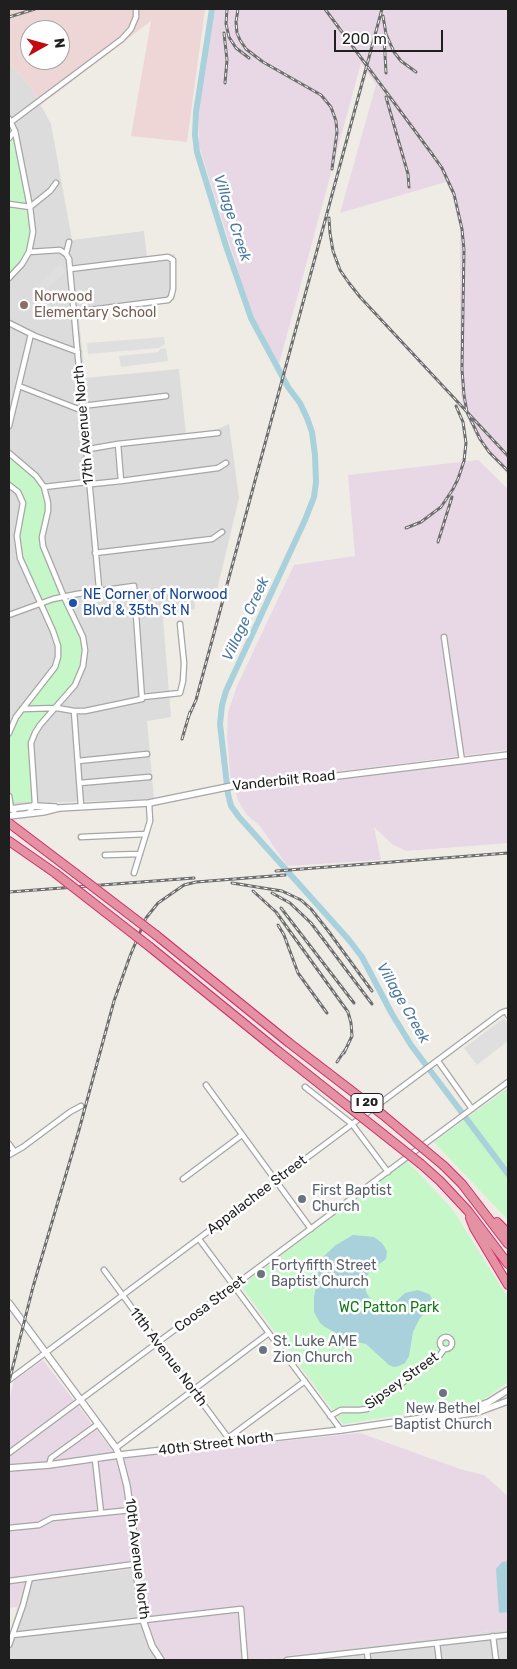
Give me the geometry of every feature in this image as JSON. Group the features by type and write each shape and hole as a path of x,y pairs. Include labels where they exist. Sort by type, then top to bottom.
{"highway":[{"name":"I 20","path":"9,824 156,935 444,1166 471,1196 508,1244"},
{"name":"I 20","path":"9,841 55,873 420,1164 440,1181 468,1211 508,1264"},
{"path":"471,1196 508,1233"},
{"path":"468,1211 474,1228 508,1285"}],"street":[{"path":"9,278 22,264 29,252 33,232 15,132 10,120 122,39 131,29 136,17 136,9"},
{"path":"9,138 15,132"},
{"path":"9,204 30,207 50,191 56,183"},
{"path":"29,252 60,250 66,254 69,242"},
{"name":"17th Avenue North","path":"66,254 69,259 100,591"},
{"path":"70,269 168,257 173,260 173,289 168,300 74,312"},
{"path":"9,323 31,334 78,352"},
{"path":"9,426 31,334"},
{"path":"19,386 67,405 82,408 166,396"},
{"path":"86,446 89,449 218,433"},
{"path":"118,444 121,481"},
{"path":"9,453 36,476 44,487 48,511 42,538 43,546 83,637 85,650 83,666 75,685 35,733 31,743 35,797 34,806 29,813"},
{"path":"44,487 87,482 121,481 218,468 226,463"},
{"path":"9,484 21,497 23,503 17,536 18,551 58,646 55,668 22,709 9,731"},
{"path":"9,493 14,489"},
{"path":"96,553 212,539 222,532"},
{"path":"9,615 40,603 64,597 134,586 142,699"},
{"path":"22,709 94,710 144,697 180,692 184,681 180,624"},
{"path":"444,637 462,761"},
{"path":"74,711 81,806"},
{"path":"78,760 147,754"},
{"name":"Vanderbilt Road","path":"9,816 81,806 149,803 232,786 272,784 508,755"},
{"path":"80,783 149,777"},
{"path":"9,796 10,808 16,815"},
{"path":"35,797 49,807"},
{"path":"134,873 150,821 149,803"},
{"name":"Vanderbilt Road","path":"10,808 34,806 60,808"},
{"path":"81,837 146,834"},
{"path":"104,855 140,854"},
{"name":"Appalachee Street","path":"9,1380 501,1013 507,1013"},
{"path":"437,1062 471,1110"},
{"name":"Coosa Street","path":"9,1453 508,1082"},
{"path":"206,1085 311,1229"},
{"path":"305,1087 352,1124 388,1172"},
{"path":"9,1155 81,1106"},
{"path":"183,1178 242,1135"},
{"path":"9,1144 14,1151"},
{"path":"199,1239 341,1430"},
{"name":"11th Avenue North","path":"104,1270 230,1440"},
{"name":"10th Avenue North","path":"9,1303 119,1454 125,1474 131,1510 143,1620 152,1646 161,1660"},
{"path":"116,1448 269,1333"},
{"name":"Sipsey Street","path":"330,1416 341,1410 367,1409 440,1355 444,1349"},
{"path":"230,1440 305,1381"},
{"path":"423,1418 432,1414 474,1408 489,1402 508,1390"},
{"path":"423,1418 432,1419 478,1412 506,1402"},
{"name":"40th Street North","path":"9,1468 95,1459 119,1454 230,1440 341,1430 423,1418"},
{"path":"48,1464 51,1458 98,1424"},
{"path":"95,1459 101,1513"},
{"path":"9,1528 39,1525 52,1518 131,1510"},
{"path":"9,1581 136,1564"},
{"path":"9,1645 30,1578"},
{"path":"13,1635 240,1609 245,1660"},
{"path":"287,1660 508,1635"},
{"path":"493,1636 496,1660"},
{"path":"437,1643 439,1660"},
{"path":"367,1651 368,1660"}],"shaded area":[{"path":"9,9 205,9 187,142 131,136 151,21 41,105 31,87 9,63"},
{"path":"214,9 508,9 508,475 478,440 465,412 461,396 460,230 452,195 446,182 340,213 376,85 361,63 279,364 254,317 245,293 199,146 199,110"},
{"path":"9,63 31,87 51,124 72,240 144,231 147,256 175,254 175,297 78,310 85,378 179,369 186,434 214,431 229,424 239,498 217,590 194,594 195,609 163,618 171,717 147,721 154,799 13,804 9,799"},
{"path":"60,264 67,271 43,293 37,287"},
{"path":"164,337 165,344 159,348 88,354 87,343"},
{"path":"166,348 168,361 121,367 119,356 158,352 160,349"},
{"path":"478,460 508,489 508,750 231,783 227,737 228,712 237,686 294,565 355,556 348,475"},
{"path":"508,759 508,843 406,851 392,844 374,827 381,860 287,866 260,826 246,814 235,790 369,776"},
{"path":"504,1018 508,1024 508,1041 477,1065 464,1048"},
{"path":"43,1360 118,1458 360,1433 460,1469 484,1475 508,1496 508,1629 254,1660 164,1660 140,1624 132,1569 25,1582 17,1607 9,1608 9,1401 14,1381"},
{"path":"132,1569 140,1624 164,1660 9,1660 9,1635 25,1582"},
{"path":"508,1629 508,1660 254,1660"}],"green space":[{"path":"9,123 28,208 30,233 27,251 21,263 9,275 9,238 11,228 9,219"},
{"path":"9,454 34,477 41,488 46,505 40,535 40,546 81,642 83,651 81,666 74,684 29,742 33,792 31,802 11,802 9,743 12,730 18,718 57,667 61,656 59,642 21,556 19,537 25,502 15,487 9,482"},
{"path":"508,1088 508,1220 434,1142"},
{"name":"WC Patton Park","path":"407,1161 453,1210 508,1298 508,1382 479,1403 343,1424 241,1286"}],"water":[{"path":"353,1235 374,1237 382,1243 387,1251 386,1259 371,1270 365,1283 366,1292 374,1305 381,1308 389,1308 405,1293 418,1290 429,1294 433,1300 431,1301 431,1306 439,1307 425,1313 420,1318 413,1332 409,1356 405,1363 399,1366 389,1365 366,1344 349,1340 325,1327 320,1323 314,1312 314,1298 320,1262 336,1245"},
{"path":"508,1561 508,1612 499,1613 496,1569 502,1562"}],"waterway":[{"name":"Village Creek","path":"212,9 196,112 195,135 197,152 226,246 251,318 307,418 312,432 316,482 314,497 305,520 226,691 222,705 220,724 231,806 362,957 392,1014 411,1045 508,1174"}],"railway":[{"path":"9,17 35,9"},
{"path":"227,9 226,24 229,37 236,48 249,58"},
{"path":"238,9 237,33 246,49 263,62 321,95 331,107 336,121 337,132 332,169"},
{"path":"325,9 442,168 454,194 462,229 464,250 462,369 467,412 480,439 489,452 508,471"},
{"path":"188,718 196,700 382,9"},
{"path":"383,16 386,34 394,52 401,61 416,72"},
{"path":"224,33 227,60 225,83"},
{"path":"384,36 386,73"},
{"path":"386,97 408,174 409,187"},
{"path":"329,218 333,251 340,270 349,283 508,456"},
{"path":"406,528 421,522 441,507 458,479 464,461 466,443 463,422 456,406"},
{"path":"438,542 452,497"},
{"path":"182,739 190,712"},
{"path":"276,871 508,853"},
{"path":"9,1382 33,1287 114,1001 146,918 158,903 184,885 196,882 285,875"},
{"path":"9,892 194,878"},
{"path":"232,883 282,891 301,900 311,909 329,932 372,991"},
{"path":"253,891 276,912 348,1012 352,1036 344,1053"},
{"path":"272,893 290,903 311,923 372,1004"},
{"path":"281,908 354,1003"},
{"path":"278,925 284,935 298,973 327,1013"},
{"path":"337,1062 347,1047"}],"place":[{"name":"Norwood Elementary School","path":"24,305"},
{"name":"NE Corner of Norwood Blvd & 35th St N","path":"73,603"},
{"name":"First Baptist Church","path":"302,1199"},
{"name":"Fortyfifth Street Baptist Church","path":"261,1274"},
{"name":"St. Luke AME Zion Church","path":"263,1350"},
{"name":"New Bethel Baptist Church","path":"443,1393"}]}
